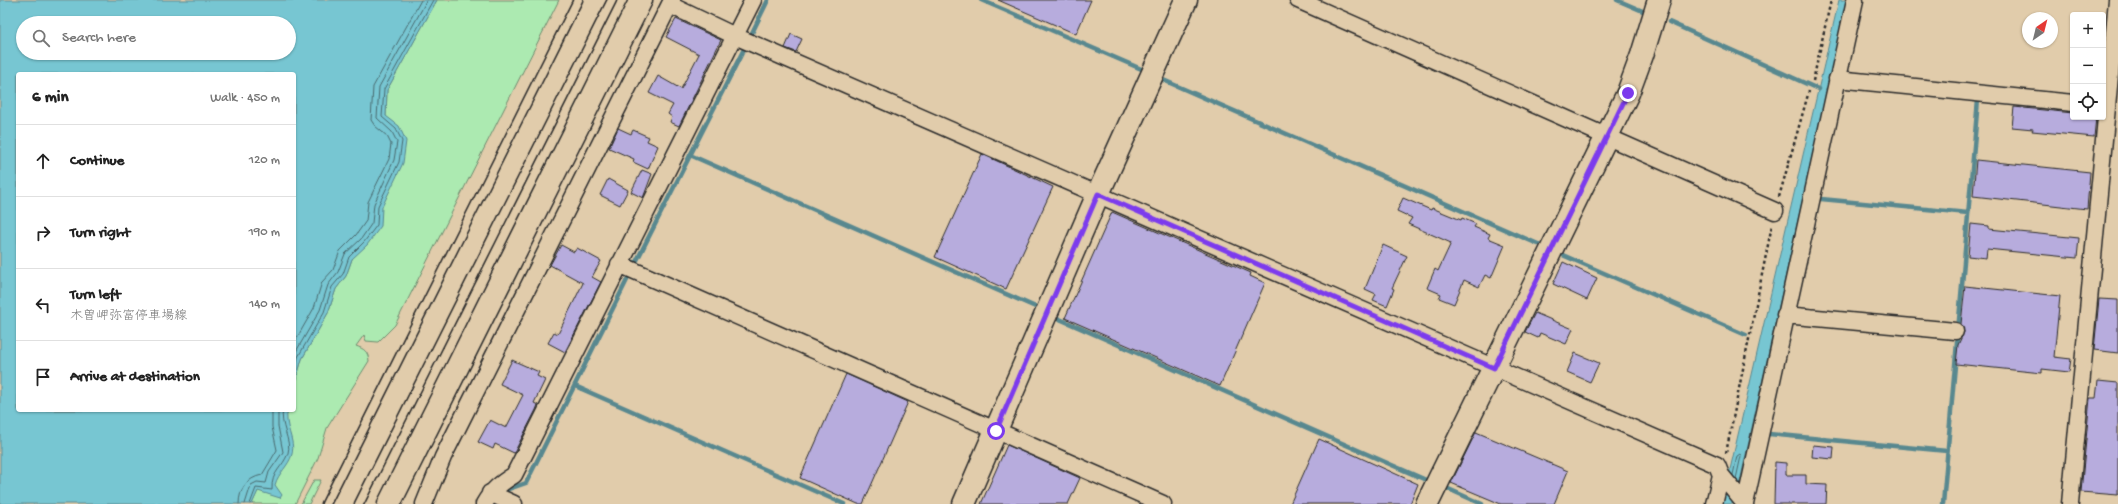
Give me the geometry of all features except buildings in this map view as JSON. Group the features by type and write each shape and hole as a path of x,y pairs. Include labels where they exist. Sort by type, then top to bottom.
{"street":[{"path":"389,504 641,0"},
{"path":"514,504 487,499 498,485 514,475 752,0"},
{"path":"964,504 1098,194 1186,0"},
{"path":"1298,0 1775,210"},
{"path":"1427,504 1630,86 1642,55 1659,0"},
{"path":"1744,502 1854,0"},
{"path":"2106,97 2117,0"},
{"path":"424,504 443,457 671,2 734,36 1494,368 1719,470 1744,502"},
{"path":"1837,79 2070,103"},
{"path":"2070,504 2112,125 2106,109"},
{"path":"619,264 1162,504"},
{"path":"1785,316 1954,332"},
{"path":"1714,504 1719,470"}],"lane":[{"path":"326,504 578,0"},
{"path":"359,504 612,0"}],"path":[{"path":"1813,81 1831,0"},
{"path":"1719,470 1726,453 1775,210 1809,91"}],"green space":[{"path":"437,0 559,0 395,325 378,342 366,341 364,335 356,346 365,351 368,355 369,361 327,428 318,458 295,504 252,504 274,454 287,412 296,412 296,380 302,359 328,313 336,289 346,276 352,259 386,116 387,90"},
{"path":"314,480 321,480 309,504 301,504"}],"water":[{"path":"0,0 437,0 387,90 386,116 399,126 406,141 403,163 382,207 381,226 367,245 352,259 346,276 336,289 328,313 302,359 296,380 296,72 16,72 16,412 288,412 287,421 293,449 291,458 278,477 275,485 282,495 280,498 258,491 252,504 0,504"},
{"path":"1839,0 1847,0 1735,504 1722,504"}],"waterway":[{"path":"751,35 768,0"},
{"path":"981,0 1146,71"},
{"path":"1617,0 1645,12"},
{"path":"1669,22 1818,89"},
{"path":"634,266 745,47"},
{"path":"1161,79 1538,244"},
{"path":"1943,504 1978,100"},
{"path":"690,155 1040,309"},
{"path":"1821,199 1968,213"},
{"path":"1558,253 1746,335"},
{"path":"503,493 506,490 526,483 629,276"},
{"path":"1055,317 1426,480"},
{"path":"575,386 844,504"},
{"path":"1769,434 1947,451"},
{"path":"1444,487 1482,504"}],"route":[{"path":"996,431 1098,194 1494,368 1606,135 1628,93"}]}
